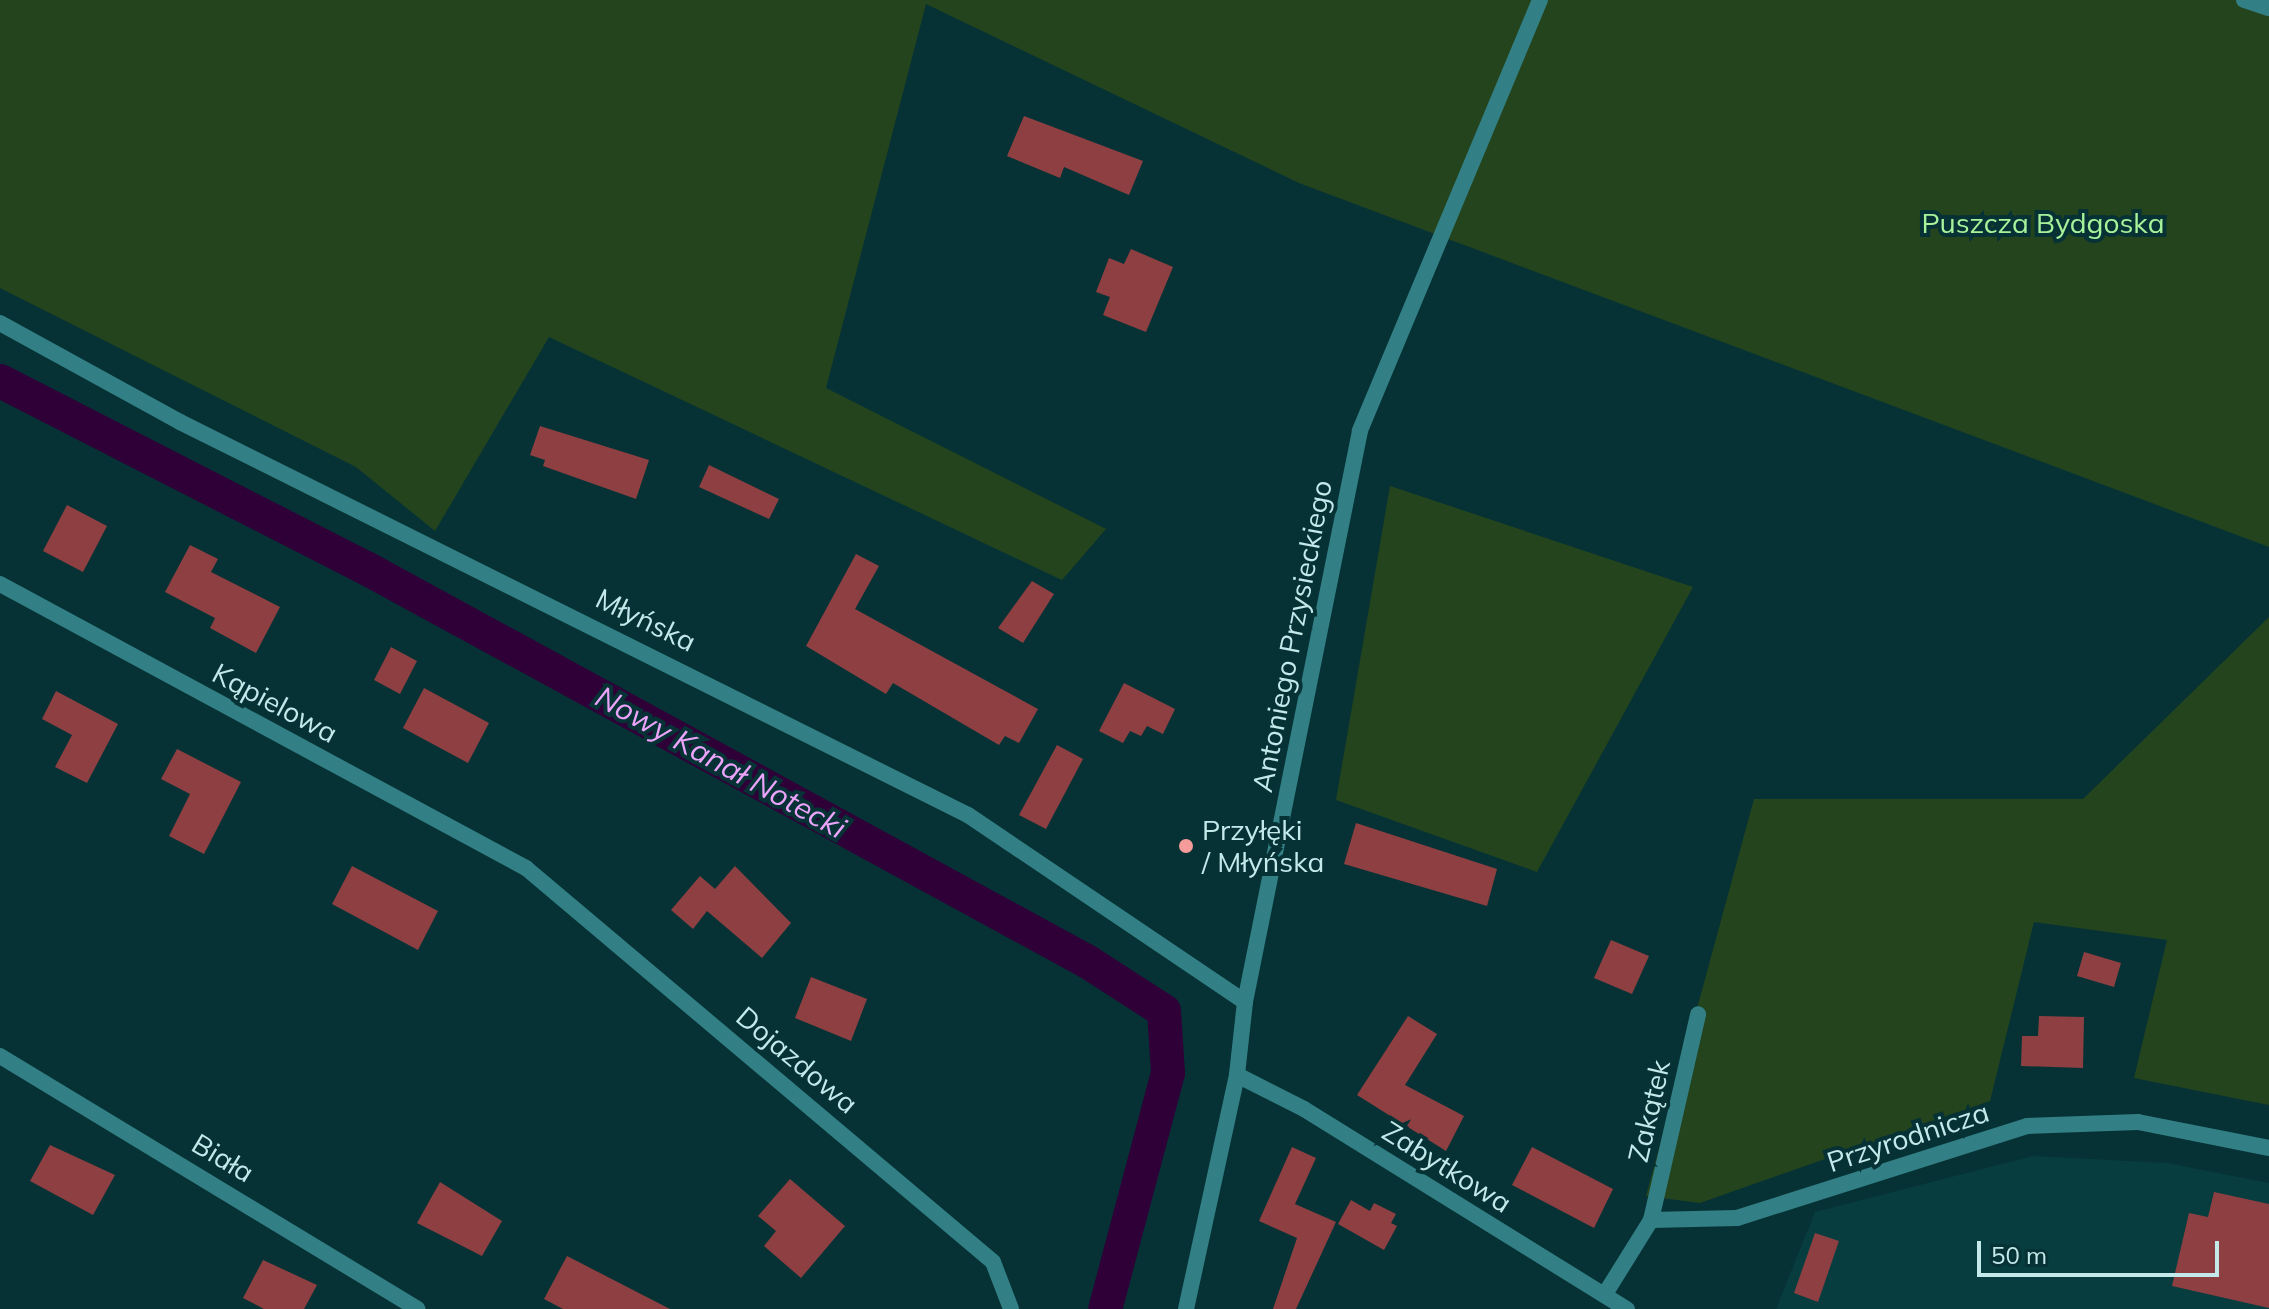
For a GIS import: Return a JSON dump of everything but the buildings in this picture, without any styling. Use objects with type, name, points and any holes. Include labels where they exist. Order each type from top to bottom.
[{"type":"street","name":"Antoniego Przysieckiego","points":[[1186,1309],[1237,1075],[1245,1002],[1360,431],[1540,0]]},
{"type":"street","points":[[2244,0],[2269,8]]},
{"type":"street","name":"Młyńska","points":[[0,323],[180,422],[627,639],[968,815],[1245,1002]]},
{"type":"street","name":"Kąpielowa","points":[[0,584],[526,868]]},
{"type":"street","name":"Dojazdowa","points":[[526,868],[993,1262],[1011,1309]]},
{"type":"street","name":"Zakątek","points":[[1651,1220],[1698,1014]]},
{"type":"street","name":"Biała","points":[[0,1056],[417,1307]]},
{"type":"street","name":"Zabytkowa","points":[[1237,1075],[1304,1109],[1627,1309]]},
{"type":"street","name":"Przyrodnicza","points":[[1651,1220],[1737,1218],[2027,1126],[2138,1122],[2269,1148]]},
{"type":"street","points":[[1605,1294],[1651,1220]]},
{"type":"shaded area","points":[[2033,1156],[2167,1163],[2269,1183],[2269,1309],[1776,1309],[1815,1212]]},
{"type":"green space","name":"Puszcza Bydgoska","points":[[0,0],[2269,0],[2269,547],[1299,183],[926,4],[826,388],[1106,529],[1062,580],[549,337],[435,531],[356,467],[0,288]]},
{"type":"green space","points":[[1390,486],[1693,587],[1537,872],[1336,800]]},
{"type":"green space","points":[[2269,617],[2269,1105],[2134,1078],[2167,940],[2034,922],[1990,1101],[1700,1203],[1646,1196],[1754,799],[2083,799]]},
{"type":"waterway","name":"Nowy Kanał Notecki","points":[[0,381],[366,568],[1088,962],[1164,1011],[1168,1073],[1105,1309]]},
{"type":"place","name":"Przyłęki / Młyńska","points":[[1186,846]]}]
